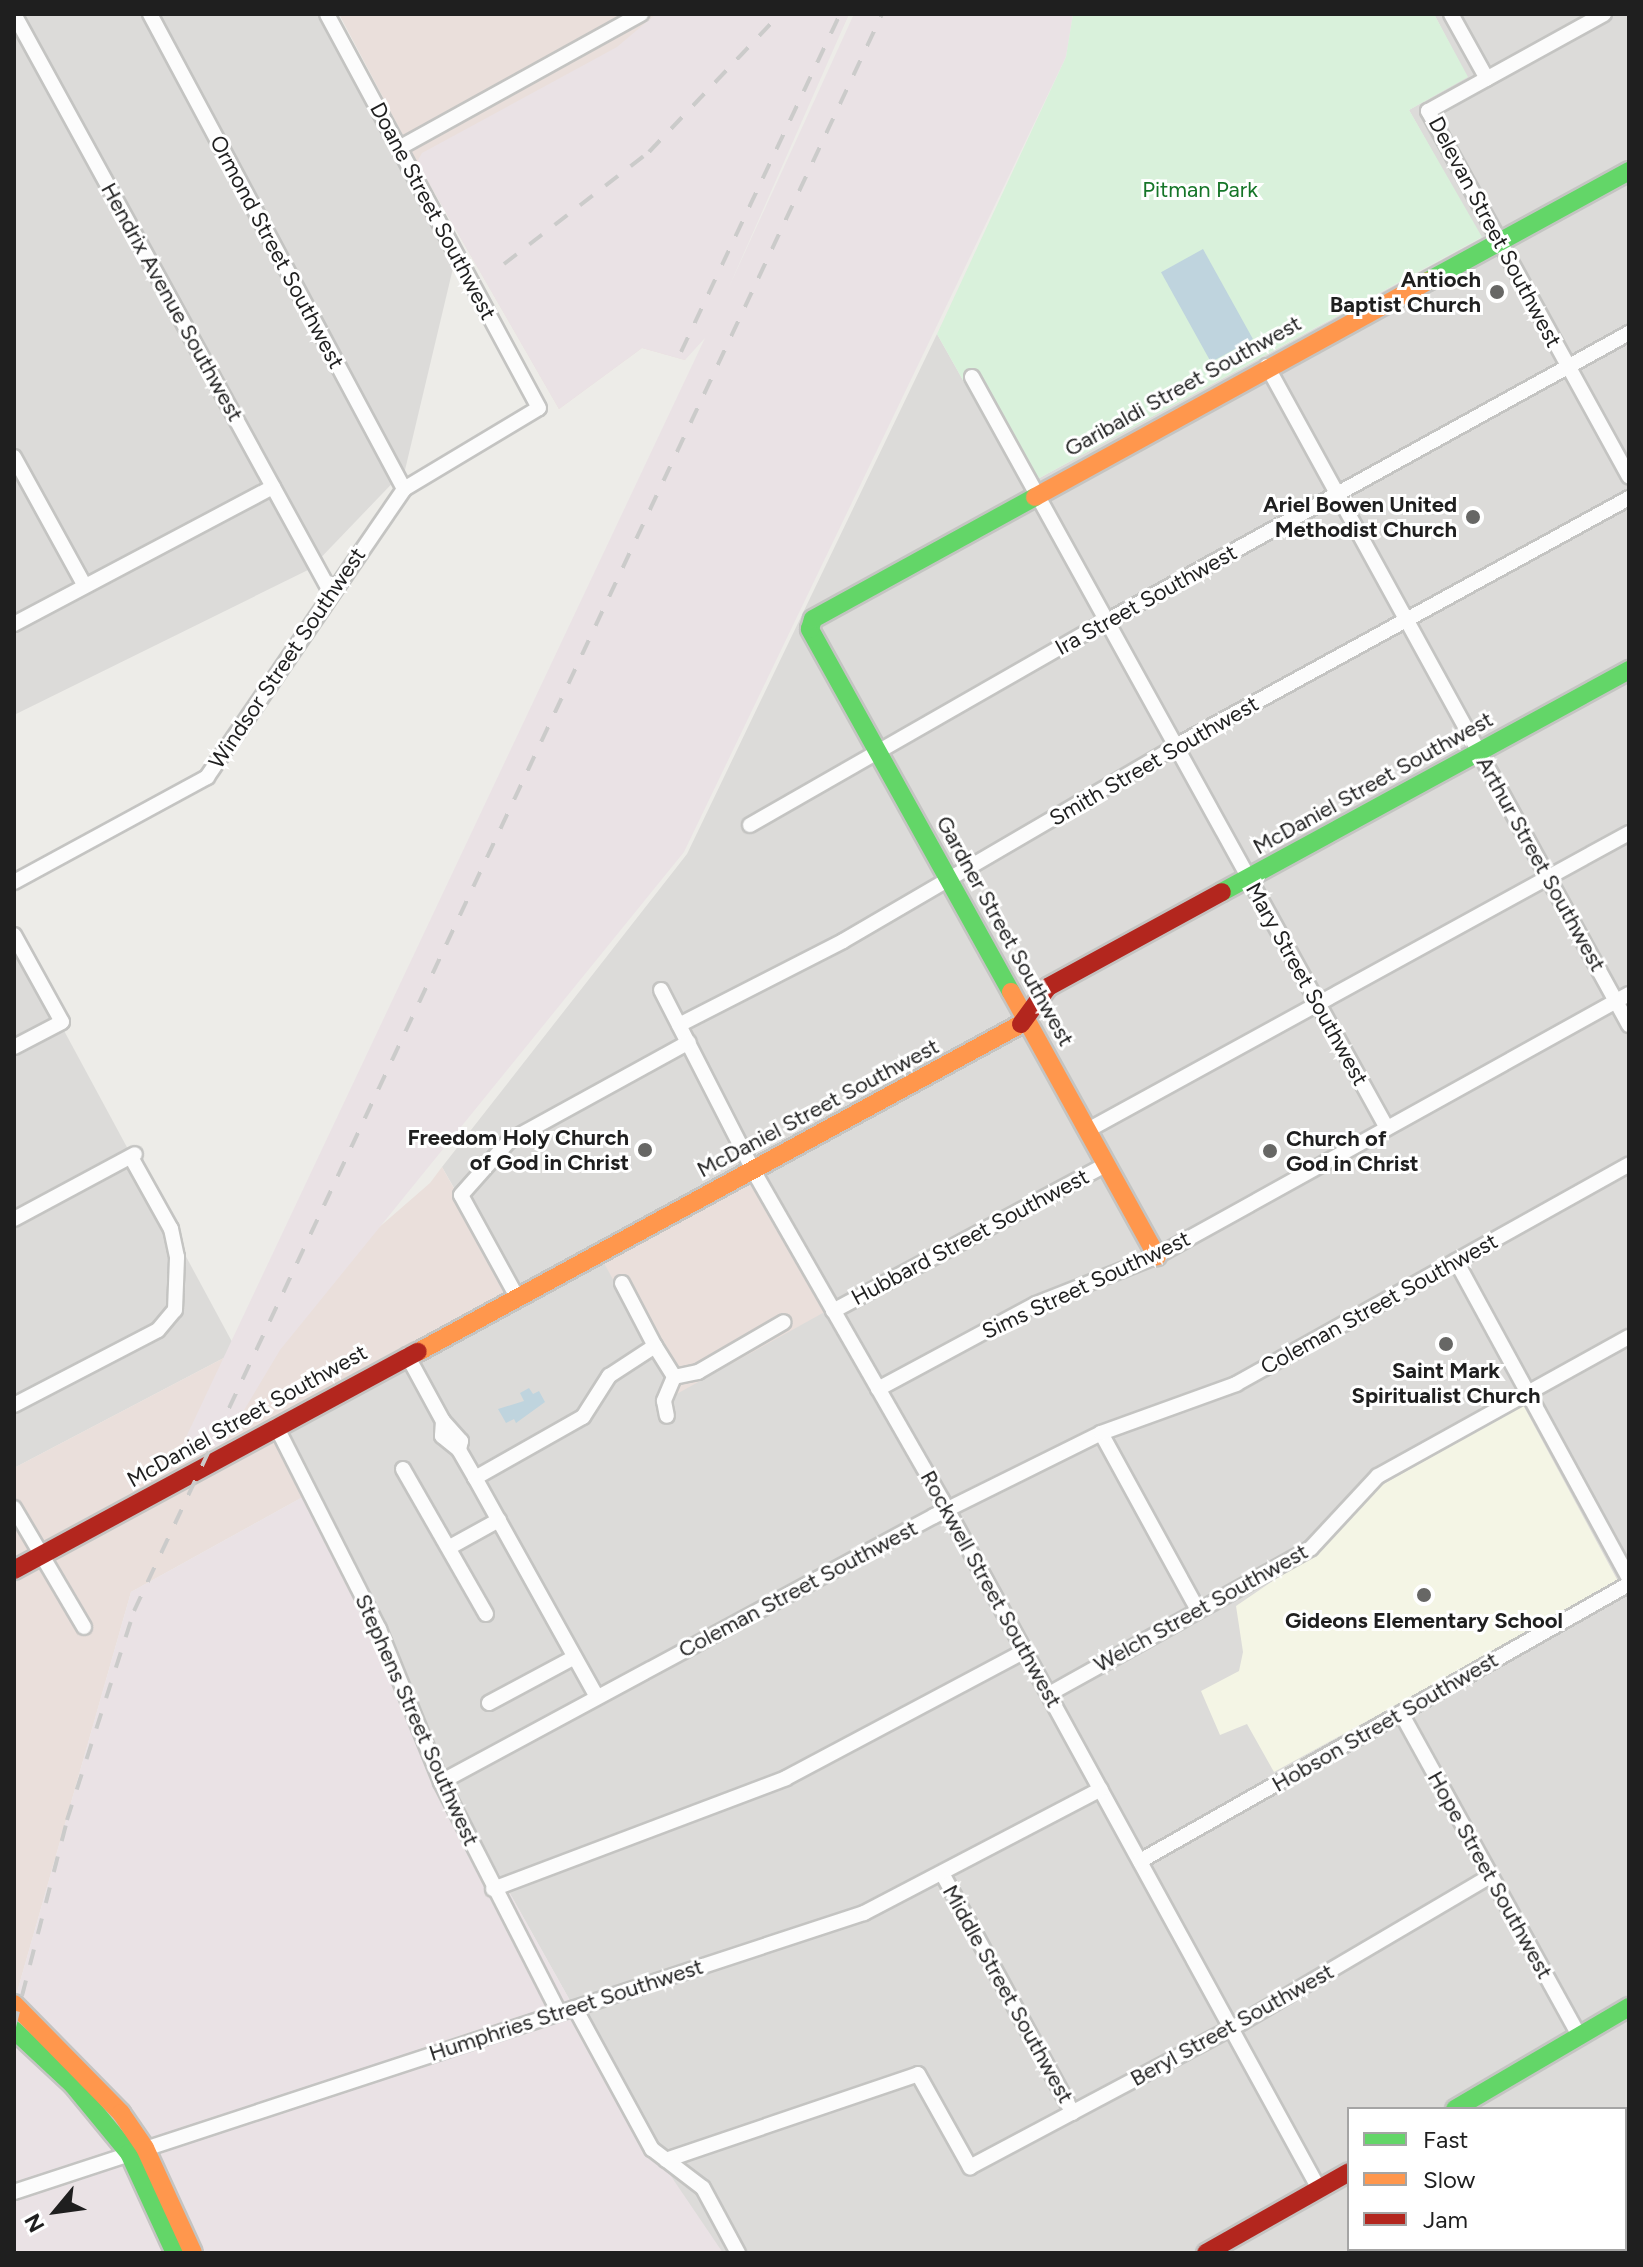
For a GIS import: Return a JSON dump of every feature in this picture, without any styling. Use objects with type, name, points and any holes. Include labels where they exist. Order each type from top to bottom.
[{"type":"street","name":"Hendrix Avenue Southwest","points":[[14,14],[330,591]]},
{"type":"street","name":"Ormond Street Southwest","points":[[150,14],[404,489]]},
{"type":"street","name":"Doane Street Southwest","points":[[327,14],[539,408]]},
{"type":"street","points":[[399,148],[641,14]]},
{"type":"street","points":[[1451,14],[1487,79],[1604,14]]},
{"type":"street","name":"Delevan Street Southwest","points":[[1487,79],[1428,111],[1629,476]]},
{"type":"street","name":"Garibaldi Street Southwest","points":[[810,629],[813,619],[1267,366],[1629,171]]},
{"type":"street","name":"Ira Street Southwest","points":[[750,825],[876,750],[1106,621],[1629,333]]},
{"type":"street","name":"Arthur Street Southwest","points":[[1267,366],[1549,877],[1622,997],[1629,1025]]},
{"type":"street","name":"Mary Street Southwest","points":[[972,377],[1387,1128]]},
{"type":"street","name":"Windsor Street Southwest","points":[[15,879],[207,777],[330,591],[404,489],[539,408]]},
{"type":"street","points":[[14,457],[85,586]]},
{"type":"street","points":[[14,624],[273,487]]},
{"type":"street","name":"Smith Street Southwest","points":[[679,1025],[948,879],[1175,747],[1629,498]]},
{"type":"street","name":"Gardner Street Southwest","points":[[810,629],[1157,1256]]},
{"type":"street","name":"McDaniel Street Southwest","points":[[14,1570],[407,1355],[1018,1028],[1048,987],[1629,670]]},
{"type":"street","points":[[1088,1130],[1629,833]]},
{"type":"street","points":[[14,935],[62,1022],[14,1047]]},
{"type":"street","name":"Rockwell Street Southwest","points":[[661,990],[753,1170],[948,1509],[1319,2189]]},
{"type":"street","name":"Sims Street Southwest","points":[[878,1389],[1036,1304],[1157,1256],[1622,997]]},
{"type":"street","points":[[517,1297],[461,1195],[509,1141],[689,1042]]},
{"type":"street","points":[[14,1219],[133,1156],[171,1229],[177,1257],[175,1310],[158,1330],[14,1405]]},
{"type":"street","name":"Hubbard Street Southwest","points":[[833,1311],[1107,1164]]},
{"type":"street","name":"Coleman Street Southwest","points":[[441,1782],[948,1509],[1101,1433],[1236,1384],[1629,1164]]},
{"type":"street","points":[[1456,1261],[1629,1581]]},
{"type":"street","points":[[622,1283],[674,1377]]},
{"type":"street","points":[[674,1377],[698,1372],[784,1322]]},
{"type":"street","name":"Welch Street Southwest","points":[[1049,1694],[1311,1548],[1378,1476],[1629,1337]]},
{"type":"street","points":[[475,1478],[583,1417],[609,1376],[655,1346]]},
{"type":"street","points":[[407,1355],[443,1421],[461,1441],[459,1450],[597,1697]]},
{"type":"street","points":[[667,1416],[664,1401],[674,1377]]},
{"type":"street","name":"Stephens Street Southwest","points":[[276,1426],[379,1629],[441,1782],[559,2013]]},
{"type":"street","points":[[1101,1433],[1198,1610]]},
{"type":"street","points":[[403,1469],[486,1614]]},
{"type":"street","points":[[14,1508],[84,1627]]},
{"type":"street","points":[[450,1547],[499,1520]]},
{"type":"street","name":"Hobson Street Southwest","points":[[1140,1861],[1629,1581]]},
{"type":"street","points":[[493,1889],[786,1778],[1025,1651]]},
{"type":"street","points":[[489,1703],[573,1658]]},
{"type":"street","name":"Hope Street Southwest","points":[[1401,1713],[1579,2036]]},
{"type":"street","name":"Humphries Street Southwest","points":[[14,2192],[864,1913],[943,1875],[1101,1789]]},
{"type":"street","name":"Middle Street Southwest","points":[[943,1875],[1073,2113]]},
{"type":"street","name":"Beryl Street Southwest","points":[[666,2160],[918,2074],[970,2167],[1232,2028],[1491,1876]]},
{"type":"street","points":[[14,2004],[107,2095],[193,2253]]},
{"type":"street","points":[[1463,2107],[1629,2007]]},
{"type":"street","points":[[575,2008],[652,2149],[703,2188],[738,2253]]},
{"type":"street","points":[[14,2030],[137,2150],[175,2253]]},
{"type":"street","points":[[1206,2253],[1347,2173]]},
{"type":"shaded area","points":[[14,14],[324,14],[458,247],[405,470],[310,569],[14,715]]},
{"type":"shaded area","points":[[339,14],[849,14],[685,360],[642,348],[559,409],[417,162]]},
{"type":"shaded area","points":[[656,14],[849,14],[729,287],[854,14],[1073,14],[1066,57],[684,852],[280,1350],[225,1442],[171,1469],[705,338],[685,360],[642,348],[559,409],[417,162],[422,153],[617,47]]},
{"type":"shaded area","points":[[1434,14],[1629,14],[1629,2253],[720,2253],[656,2154],[448,1783],[283,1425],[476,1226],[442,1167],[687,854],[937,334],[1023,487],[1481,238],[1409,110],[1467,77]]},
{"type":"shaded area","points":[[14,938],[237,1351],[14,1468]]},
{"type":"shaded area","points":[[442,1167],[518,1303],[283,1425],[310,1493],[131,1592],[14,2003],[14,1468],[237,1351],[430,1183]]},
{"type":"shaded area","points":[[757,1170],[833,1307],[677,1394],[600,1257]]},
{"type":"shaded area","name":"Gideons Elementary School","points":[[1523,1405],[1619,1583],[1274,1772],[1247,1724],[1220,1735],[1201,1691],[1239,1671],[1243,1652],[1236,1606],[1314,1553],[1382,1485]]},
{"type":"shaded area","points":[[310,1493],[448,1783],[656,2154],[723,2253],[14,2253],[14,2003],[131,1592]]},
{"type":"green space","name":"Pitman Park","points":[[1073,14],[1434,14],[1468,77],[1409,110],[1482,237],[1023,487],[937,334],[1066,57]]},
{"type":"water","points":[[1203,249],[1253,339],[1211,362],[1161,272]]},
{"type":"water","points":[[529,1388],[533,1394],[539,1391],[545,1402],[516,1423],[514,1419],[506,1423],[498,1409],[524,1401],[520,1393]]},
{"type":"railway","points":[[504,264],[649,152],[780,14]]},
{"type":"railway","points":[[681,352],[840,14]]},
{"type":"railway","points":[[14,2027],[67,1820],[134,1611],[882,14]]},
{"type":"traffic: fast","points":[[1428,281],[1629,171]]},
{"type":"traffic: fast","points":[[1011,992],[810,629],[813,619],[1035,497]]},
{"type":"traffic: fast","points":[[1222,892],[1629,670]]},
{"type":"traffic: fast","points":[[1458,2107],[1629,2007]]},
{"type":"traffic: fast","points":[[14,2030],[73,2085],[129,2153],[175,2253]]},
{"type":"traffic: slow","points":[[1035,497],[1428,281]]},
{"type":"traffic: slow","points":[[1011,992],[1157,1256]]},
{"type":"traffic: slow","points":[[418,1352],[1021,1024]]},
{"type":"traffic: slow","points":[[14,2004],[121,2113],[145,2148],[193,2253]]},
{"type":"traffic: jam","points":[[1021,1024],[1048,987],[1222,892]]},
{"type":"traffic: jam","points":[[14,1570],[418,1352]]},
{"type":"traffic: jam","points":[[1206,2253],[1347,2173]]},
{"type":"place","name":"Antioch Baptist Church","points":[[1497,292]]},
{"type":"place","name":"Ariel Bowen United Methodist Church","points":[[1473,517]]},
{"type":"place","name":"Freedom Holy Church of God in Christ","points":[[645,1150]]},
{"type":"place","name":"Church of God in Christ","points":[[1270,1151]]},
{"type":"place","name":"Saint Mark Spiritualist Church","points":[[1446,1344]]},
{"type":"place","name":"Gideons Elementary School","points":[[1424,1595]]}]
